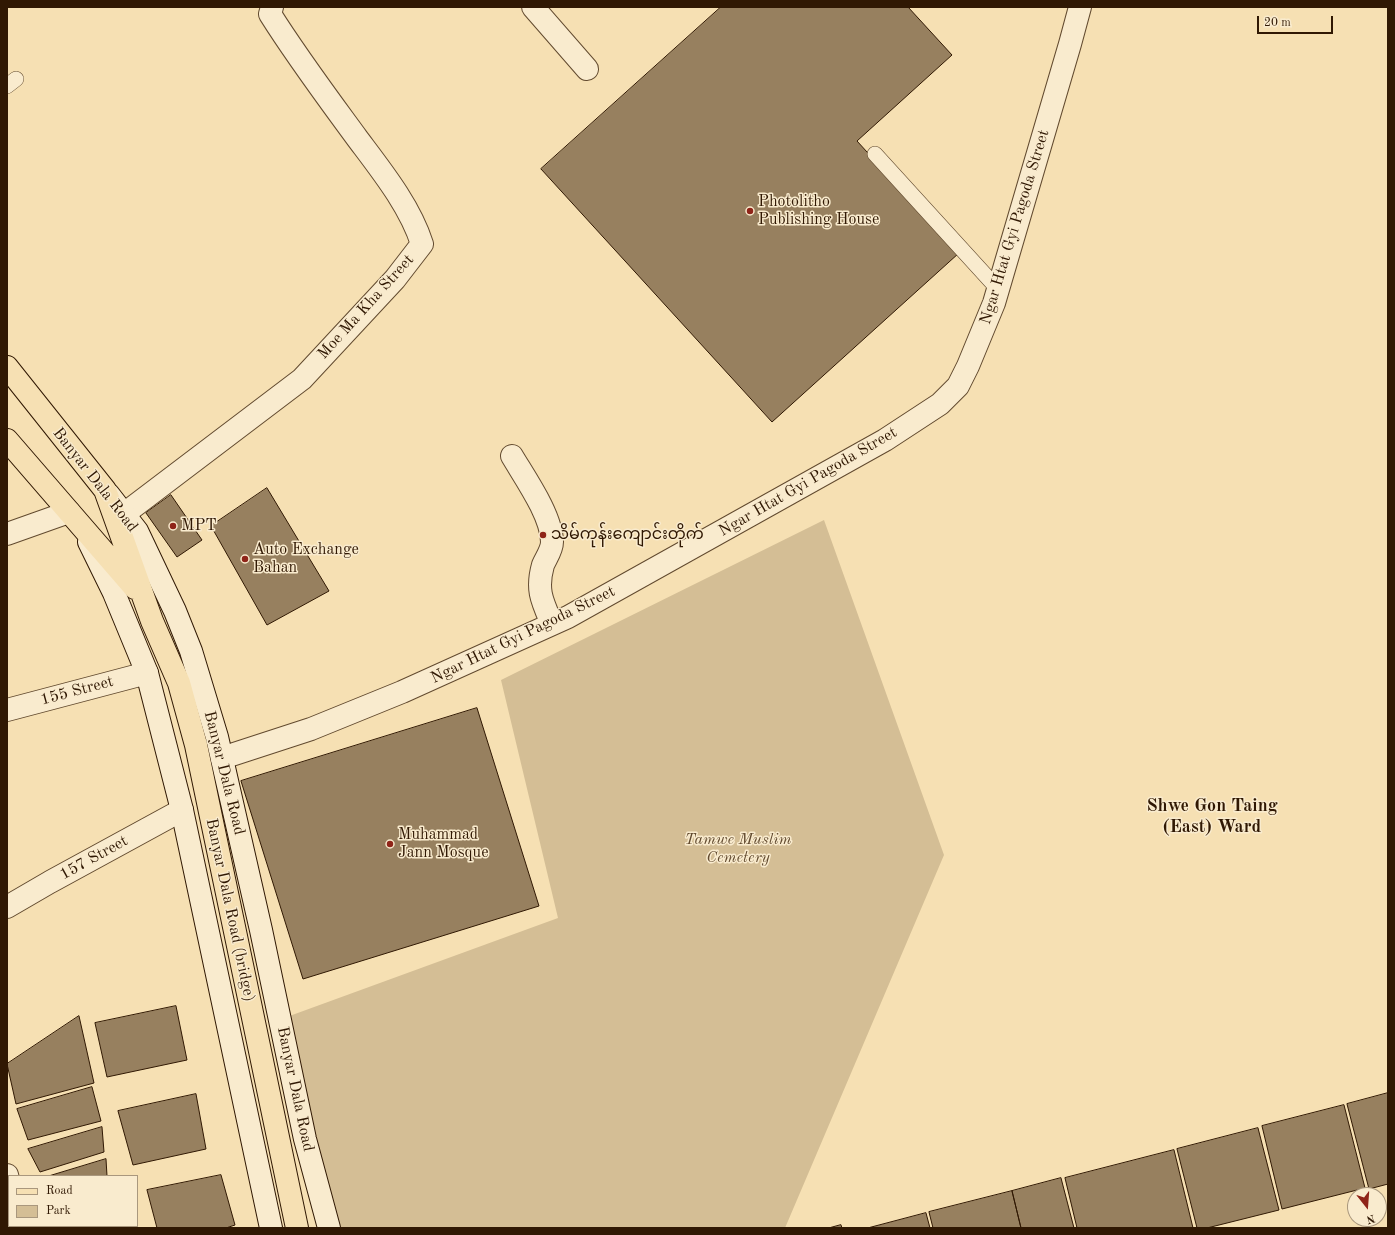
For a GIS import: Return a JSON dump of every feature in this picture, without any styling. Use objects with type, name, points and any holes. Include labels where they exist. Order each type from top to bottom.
[{"type":"main road","name":"Banyar Dala Road","points":[[7,367],[105,490]]},
{"type":"main road","points":[[7,440],[144,598]]},
{"type":"main road","name":"Banyar Dala Road (bridge)","points":[[105,490],[144,598],[179,683],[196,745],[297,1228]]},
{"type":"street","name":"Moe Ma Kha Street","points":[[124,514],[302,379],[395,279],[422,244],[417,227],[387,179],[296,56],[270,14],[272,7]]},
{"type":"street","points":[[533,7],[587,69]]},
{"type":"street","name":"Ngar Htat Gyi Pagoda Street","points":[[222,758],[311,729],[402,692],[552,624],[582,609],[885,440],[940,404],[958,386],[968,366],[994,303],[1080,7]]},
{"type":"street","points":[[512,456],[546,516],[551,529],[552,544],[543,565],[539,587],[541,598],[552,624]]},
{"type":"street","name":"Banyar Dala Road","points":[[105,490],[137,531],[180,624],[191,652],[222,758],[260,922],[305,1139],[329,1228]]},
{"type":"street","points":[[7,534],[74,518],[102,566],[147,673],[182,810],[271,1228]]},
{"type":"street","name":"155 Street","points":[[7,710],[147,673]]},
{"type":"street","name":"157 Street","points":[[7,907],[182,810]]},
{"type":"lane","points":[[875,154],[998,289]]},
{"type":"green space","name":"Tamwe Muslim Cemetery","points":[[824,520],[944,855],[785,1228],[337,1228],[284,1018],[558,918],[501,680]]},
{"type":"building","name":"Photolitho Publishing House","points":[[721,7],[908,7],[952,55],[857,141],[959,253],[772,422],[541,169]]},
{"type":"building","points":[[267,488],[329,591],[267,625],[211,526]]},
{"type":"building","points":[[171,495],[202,540],[177,557],[146,513]]},
{"type":"building","name":"Muhammad Jann Mosque","points":[[477,708],[539,906],[303,979],[241,781]]},
{"type":"building","points":[[176,1006],[187,1060],[107,1077],[95,1023]]},
{"type":"building","points":[[79,1016],[94,1083],[16,1104],[7,1064]]},
{"type":"building","points":[[92,1087],[101,1121],[28,1140],[17,1109]]},
{"type":"building","points":[[1388,1093],[1388,1184],[1377,1187],[1368,1187],[1347,1104]]},
{"type":"building","points":[[196,1094],[206,1149],[133,1165],[118,1111]]},
{"type":"building","points":[[1344,1105],[1365,1187],[1347,1187],[1347,1193],[1282,1209],[1262,1126]]},
{"type":"building","points":[[102,1127],[104,1152],[40,1172],[28,1149]]},
{"type":"building","points":[[1258,1128],[1279,1210],[1207,1228],[1197,1228],[1177,1149]]},
{"type":"building","points":[[1174,1150],[1193,1228],[1077,1228],[1065,1178]]},
{"type":"building","points":[[106,1159],[107,1175],[52,1175]]},
{"type":"building","points":[[221,1175],[235,1225],[226,1228],[157,1228],[147,1190]]},
{"type":"building","points":[[1061,1178],[1074,1228],[1021,1228],[1012,1191]]},
{"type":"building","points":[[1012,1191],[1021,1228],[933,1228],[929,1212]]},
{"type":"building","points":[[926,1213],[930,1228],[868,1228]]},
{"type":"building","points":[[841,1225],[842,1228],[829,1228]]},
{"type":"place","name":"Photolitho Publishing House","points":[[750,211]]},
{"type":"place","name":"MPT","points":[[173,526]]},
{"type":"place","name":"သိမ်ကုန်းကျောင်းတိုက်","points":[[543,535]]},
{"type":"place","name":"Auto Exchange Bahan","points":[[245,559]]},
{"type":"place","name":"Muhammad Jann Mosque","points":[[390,844]]},
{"type":"district","name":"Shwe Gon Taing (East) Ward","points":[[1212,816]]}]
